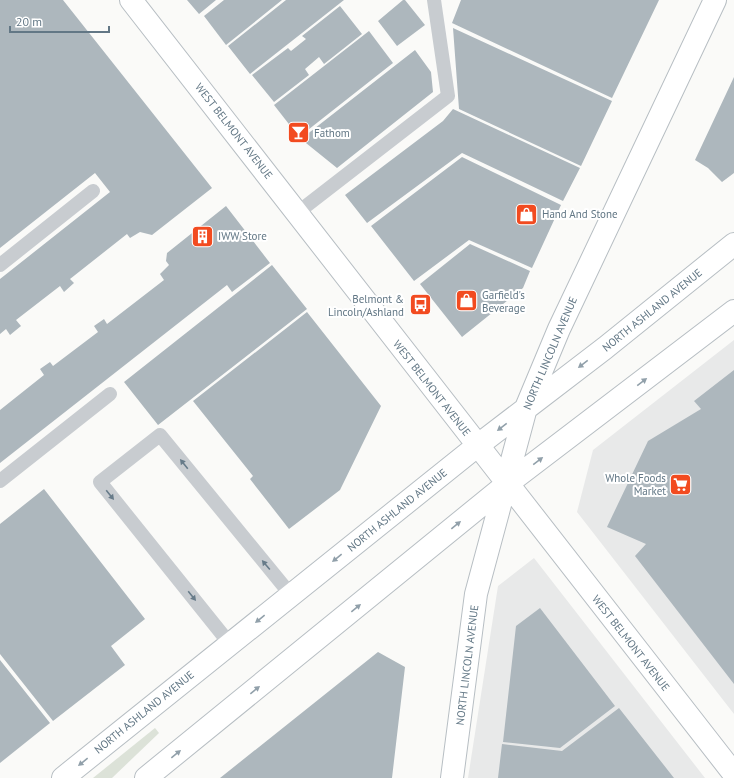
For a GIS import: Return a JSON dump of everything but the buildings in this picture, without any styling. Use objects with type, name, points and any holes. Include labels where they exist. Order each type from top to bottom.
[{"type":"main road","name":"WEST BELMONT AVENUE","points":[[131,0],[506,484],[734,774]]},
{"type":"main road","name":"NORTH LINCOLN AVENUE","points":[[452,778],[476,594],[526,408],[559,329],[715,0]]},
{"type":"main road","name":"NORTH ASHLAND AVENUE","points":[[63,778],[477,446],[734,244]]},
{"type":"main road","points":[[146,778],[506,484],[734,311]]},
{"type":"lane","points":[[297,213],[448,96],[434,0]]},
{"type":"lane","points":[[0,265],[94,191]]},
{"type":"lane","points":[[0,482],[110,394]]},
{"type":"lane","points":[[230,644],[100,482],[106,477],[160,435],[291,595]]},
{"type":"shaded area","name":"Whole Foods Market","points":[[734,340],[734,714],[577,512],[593,450]]},
{"type":"shaded area","points":[[534,558],[705,778],[468,778],[498,586]]},
{"type":"shaded area","points":[[155,728],[159,733],[112,778],[93,778]]},
{"type":"place","name":"Fathom","points":[[299,133]]},
{"type":"place","name":"Hand And Stone","points":[[526,214]]},
{"type":"place","name":"IWW Store","points":[[202,236]]},
{"type":"place","name":"Garfield's Beverage","points":[[467,301]]},
{"type":"place","name":"Belmont & Lincoln/Ashland","points":[[420,305]]},
{"type":"place","name":"Whole Foods Market","points":[[681,484]]}]
